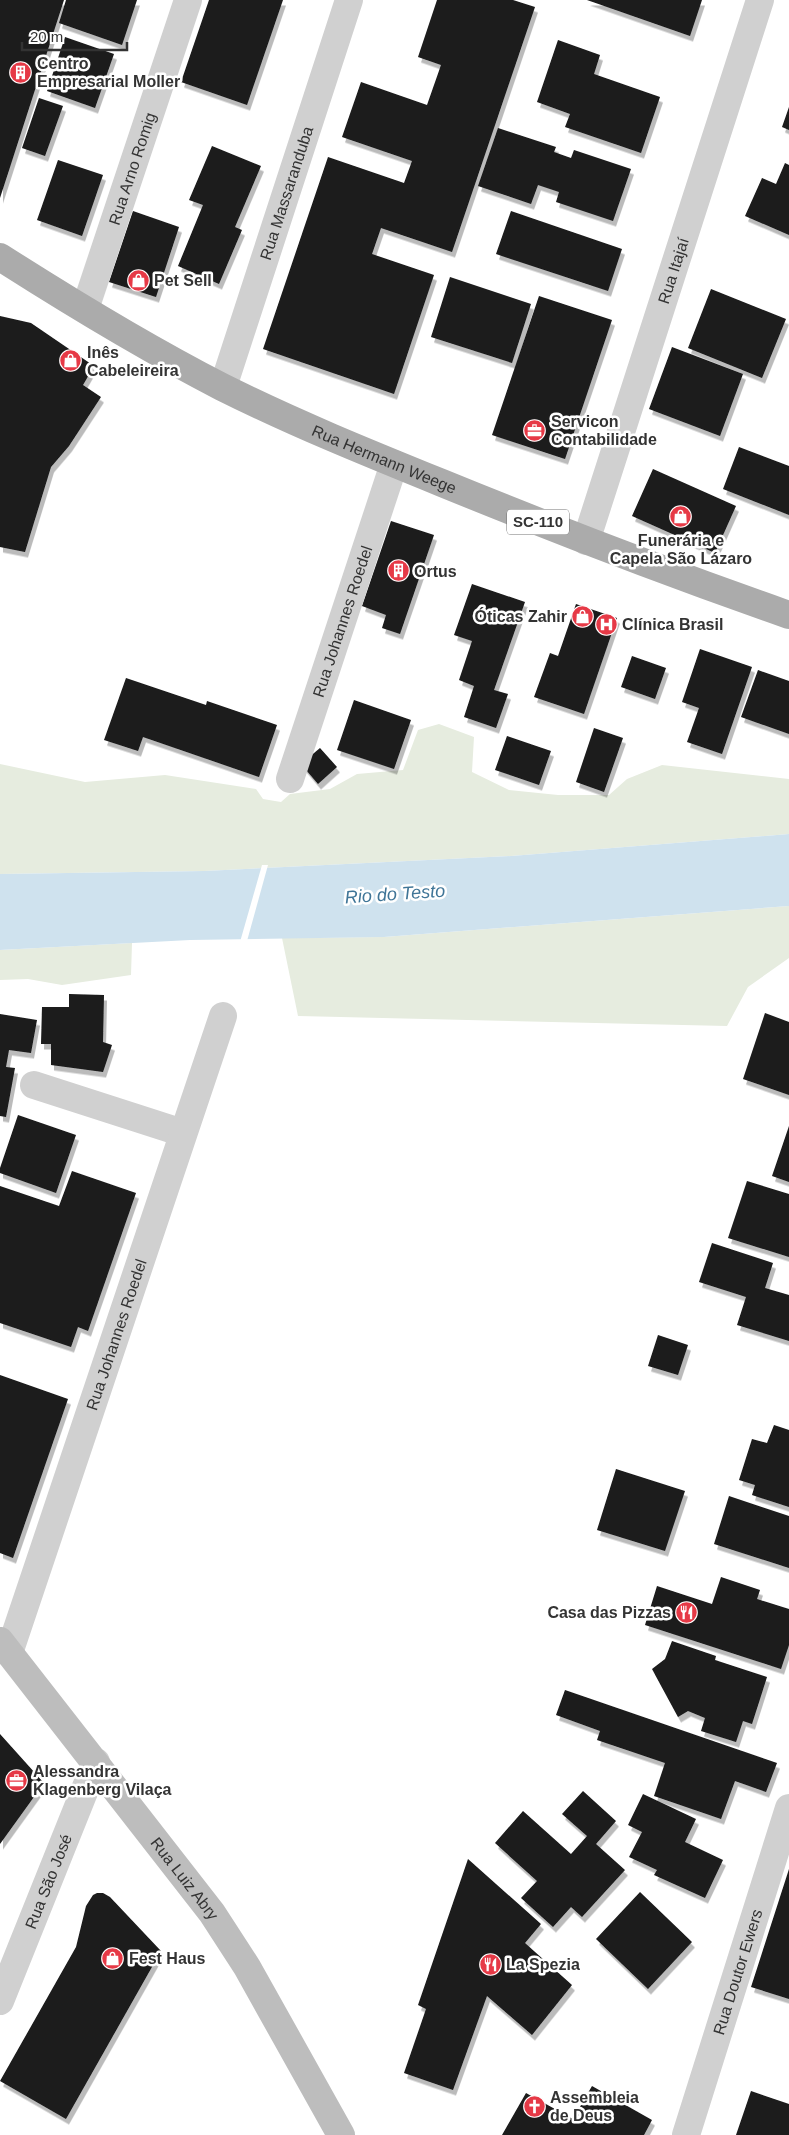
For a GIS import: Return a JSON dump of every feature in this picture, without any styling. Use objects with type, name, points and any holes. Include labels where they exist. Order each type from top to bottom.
[{"type":"main road","name":"Rua Hermann Weege","points":[[0,257],[85,309],[223,387],[394,464],[586,542],[789,615]]},
{"type":"main road","name":"Rua Luiz Abry","points":[[5,1647],[212,1913],[247,1967],[341,2135]]},
{"type":"street","name":"Rua Arno Romig","points":[[85,309],[188,0]]},
{"type":"street","name":"Rua Massaranduba","points":[[223,387],[349,0]]},
{"type":"street","name":"Rua Itajaí","points":[[586,542],[760,0]]},
{"type":"street","name":"Rua Johannes Roedel","points":[[290,779],[394,464]]},
{"type":"street","name":"Rua Johannes Roedel","points":[[5,1647],[223,1016]]},
{"type":"street","points":[[34,1086],[183,1133]]},
{"type":"street","name":"Rua São José","points":[[0,2001],[96,1762]]},
{"type":"street","name":"Rua Doutor Ewers","points":[[686,2135],[789,1808]]},
{"type":"shaded area","points":[[439,724],[474,737],[472,772],[509,790],[558,795],[609,795],[627,779],[662,765],[789,779],[789,834],[511,856],[204,871],[0,874],[0,764],[85,782],[165,775],[256,789],[263,799],[281,802],[290,794],[330,789],[357,774],[403,770],[418,730]]},
{"type":"shaded area","points":[[789,906],[789,958],[748,987],[727,1026],[298,1016],[282,938],[384,937]]},
{"type":"shaded area","points":[[132,943],[131,975],[62,985],[28,979],[0,980],[0,950]]},
{"type":"water","name":"Rio do Testo","points":[[789,834],[789,906],[384,937],[190,940],[0,950],[0,874],[204,871],[511,856]]},
{"type":"pier","points":[[262,865],[268,865],[247,941],[240,942]]},
{"type":"building","name":"Centro Empresarial Moller","points":[[0,0],[64,0],[0,198]]},
{"type":"building","points":[[66,0],[137,0],[122,45],[59,23]]},
{"type":"building","points":[[209,0],[283,0],[247,105],[181,82]]},
{"type":"building","points":[[437,0],[513,0],[535,7],[452,252],[381,228],[372,254],[434,275],[394,394],[263,349],[328,157],[404,183],[412,161],[342,137],[361,82],[427,105],[441,65],[418,57]]},
{"type":"building","points":[[587,0],[702,0],[690,36]]},
{"type":"building","points":[[65,37],[114,54],[95,108],[47,91]]},
{"type":"building","points":[[558,40],[600,55],[594,74],[660,97],[641,153],[565,127],[570,114],[537,102]]},
{"type":"building","points":[[39,98],[63,106],[45,156],[22,148]]},
{"type":"building","points":[[789,107],[789,130],[782,127]]},
{"type":"building","points":[[498,128],[556,147],[554,152],[571,158],[574,150],[631,169],[613,221],[556,202],[559,192],[538,185],[531,204],[478,186]]},
{"type":"building","points":[[212,146],[261,166],[235,227],[242,230],[219,284],[178,266],[203,205],[189,200]]},
{"type":"building","points":[[58,160],[103,175],[82,236],[37,220]]},
{"type":"building","points":[[785,163],[789,165],[789,235],[745,216],[762,178],[776,184]]},
{"type":"building","points":[[133,211],[179,227],[156,297],[109,282]]},
{"type":"building","points":[[511,211],[622,249],[608,291],[496,254]]},
{"type":"building","points":[[450,277],[531,304],[512,363],[431,337]]},
{"type":"building","points":[[711,289],[786,319],[762,378],[688,348]]},
{"type":"building","points":[[539,296],[612,320],[565,459],[492,435]]},
{"type":"building","points":[[0,316],[31,323],[94,366],[83,385],[101,397],[69,446],[51,467],[25,552],[0,547]]},
{"type":"building","points":[[672,347],[743,374],[720,436],[649,409]]},
{"type":"building","points":[[739,447],[789,466],[789,515],[723,489]]},
{"type":"building","points":[[653,469],[736,506],[715,553],[632,516]]},
{"type":"building","name":"Ortus","points":[[391,521],[434,535],[400,634],[382,628],[386,615],[362,606]]},
{"type":"building","points":[[472,584],[525,602],[494,690],[508,694],[496,728],[464,717],[474,686],[459,680],[472,641],[454,635]]},
{"type":"building","points":[[576,604],[617,618],[584,714],[534,697],[550,653],[558,656]]},
{"type":"building","points":[[700,649],[752,667],[722,754],[687,742],[699,708],[682,702]]},
{"type":"building","points":[[632,656],[666,668],[655,699],[621,687]]},
{"type":"building","points":[[758,670],[789,681],[789,734],[741,717]]},
{"type":"building","points":[[126,678],[206,705],[207,701],[277,725],[259,777],[143,737],[138,751],[104,740]]},
{"type":"building","points":[[354,700],[411,720],[394,769],[337,750]]},
{"type":"building","points":[[594,728],[623,738],[604,792],[576,782]]},
{"type":"building","points":[[507,736],[551,751],[539,785],[495,770]]},
{"type":"building","points":[[320,748],[337,767],[318,784],[301,764]]},
{"type":"building","points":[[69,994],[104,995],[103,1042],[112,1045],[103,1072],[51,1065],[51,1044],[41,1044],[42,1007],[69,1007]]},
{"type":"building","points":[[765,1013],[789,1022],[789,1095],[743,1079]]},
{"type":"building","points":[[0,1014],[37,1020],[31,1053],[9,1050],[6,1067],[15,1068],[6,1117],[0,1116]]},
{"type":"building","points":[[18,1115],[76,1135],[56,1193],[0,1173]]},
{"type":"building","points":[[789,1126],[789,1182],[772,1176]]},
{"type":"building","points":[[72,1171],[136,1193],[88,1331],[78,1327],[71,1347],[0,1323],[0,1186],[59,1206]]},
{"type":"building","points":[[747,1181],[789,1194],[789,1257],[728,1238]]},
{"type":"building","points":[[712,1243],[773,1263],[765,1288],[789,1295],[789,1341],[737,1325],[746,1297],[699,1282]]},
{"type":"building","points":[[658,1335],[688,1345],[678,1375],[648,1366]]},
{"type":"building","points":[[0,1375],[68,1399],[13,1558],[0,1553]]},
{"type":"building","points":[[774,1425],[789,1430],[789,1507],[752,1495],[755,1485],[739,1480],[752,1439],[767,1443]]},
{"type":"building","points":[[616,1469],[685,1491],[665,1551],[597,1530]]},
{"type":"building","points":[[729,1496],[789,1516],[789,1568],[714,1544]]},
{"type":"building","points":[[721,1577],[760,1590],[757,1599],[789,1609],[789,1645],[781,1669],[645,1625],[657,1586],[712,1604]]},
{"type":"building","points":[[672,1641],[716,1656],[715,1660],[767,1677],[752,1724],[743,1721],[736,1742],[701,1731],[705,1718],[688,1711],[678,1717],[652,1669],[665,1659]]},
{"type":"building","points":[[565,1690],[777,1763],[766,1792],[735,1781],[721,1819],[654,1796],[665,1763],[597,1740],[600,1731],[556,1715]]},
{"type":"building","points":[[0,1734],[44,1783],[0,1844]]},
{"type":"building","points":[[583,1791],[616,1821],[596,1844],[625,1870],[582,1917],[571,1907],[553,1927],[521,1898],[537,1881],[495,1843],[523,1811],[571,1854],[587,1836],[562,1814]]},
{"type":"building","points":[[643,1794],[696,1819],[685,1842],[723,1860],[705,1898],[654,1875],[657,1870],[629,1857],[642,1832],[628,1825]]},
{"type":"building","name":"La Spezia","points":[[468,1859],[541,1924],[525,1943],[572,1985],[532,2035],[487,1996],[453,2090],[404,2073],[426,2009],[418,2005]]},
{"type":"building","points":[[789,1869],[789,1999],[751,1987]]},
{"type":"building","points":[[640,1892],[692,1942],[648,1989],[596,1939]]},
{"type":"building","points":[[103,1893],[110,1897],[161,1951],[66,2119],[0,2081],[76,1947],[86,1906],[93,1895]]},
{"type":"building","points":[[592,2086],[652,2120],[644,2135],[502,2135],[526,2093],[573,2119]]},
{"type":"building","points":[[751,2091],[789,2104],[789,2135],[736,2135]]},
{"type":"place","name":"Centro Empresarial Moller","points":[[21,72]]},
{"type":"place","name":"Pet Sell","points":[[138,280]]},
{"type":"place","name":"Inês Cabeleireira","points":[[71,361]]},
{"type":"place","name":"Servicon Contabilidade","points":[[535,430]]},
{"type":"place","name":"Funerária e Capela São Lázaro","points":[[681,516]]},
{"type":"place","name":"Ortus","points":[[398,571]]},
{"type":"place","name":"Óticas Zahir","points":[[583,616]]},
{"type":"place","name":"Clínica Brasil","points":[[606,624]]},
{"type":"place","name":"Casa das Pizzas","points":[[687,1612]]},
{"type":"place","name":"Alessandra Klagenberg Vilaça","points":[[17,1780]]},
{"type":"place","name":"Fest Haus","points":[[113,1958]]},
{"type":"place","name":"La Spezia","points":[[490,1964]]},
{"type":"place","name":"Assembleia de Deus","points":[[534,2106]]}]
